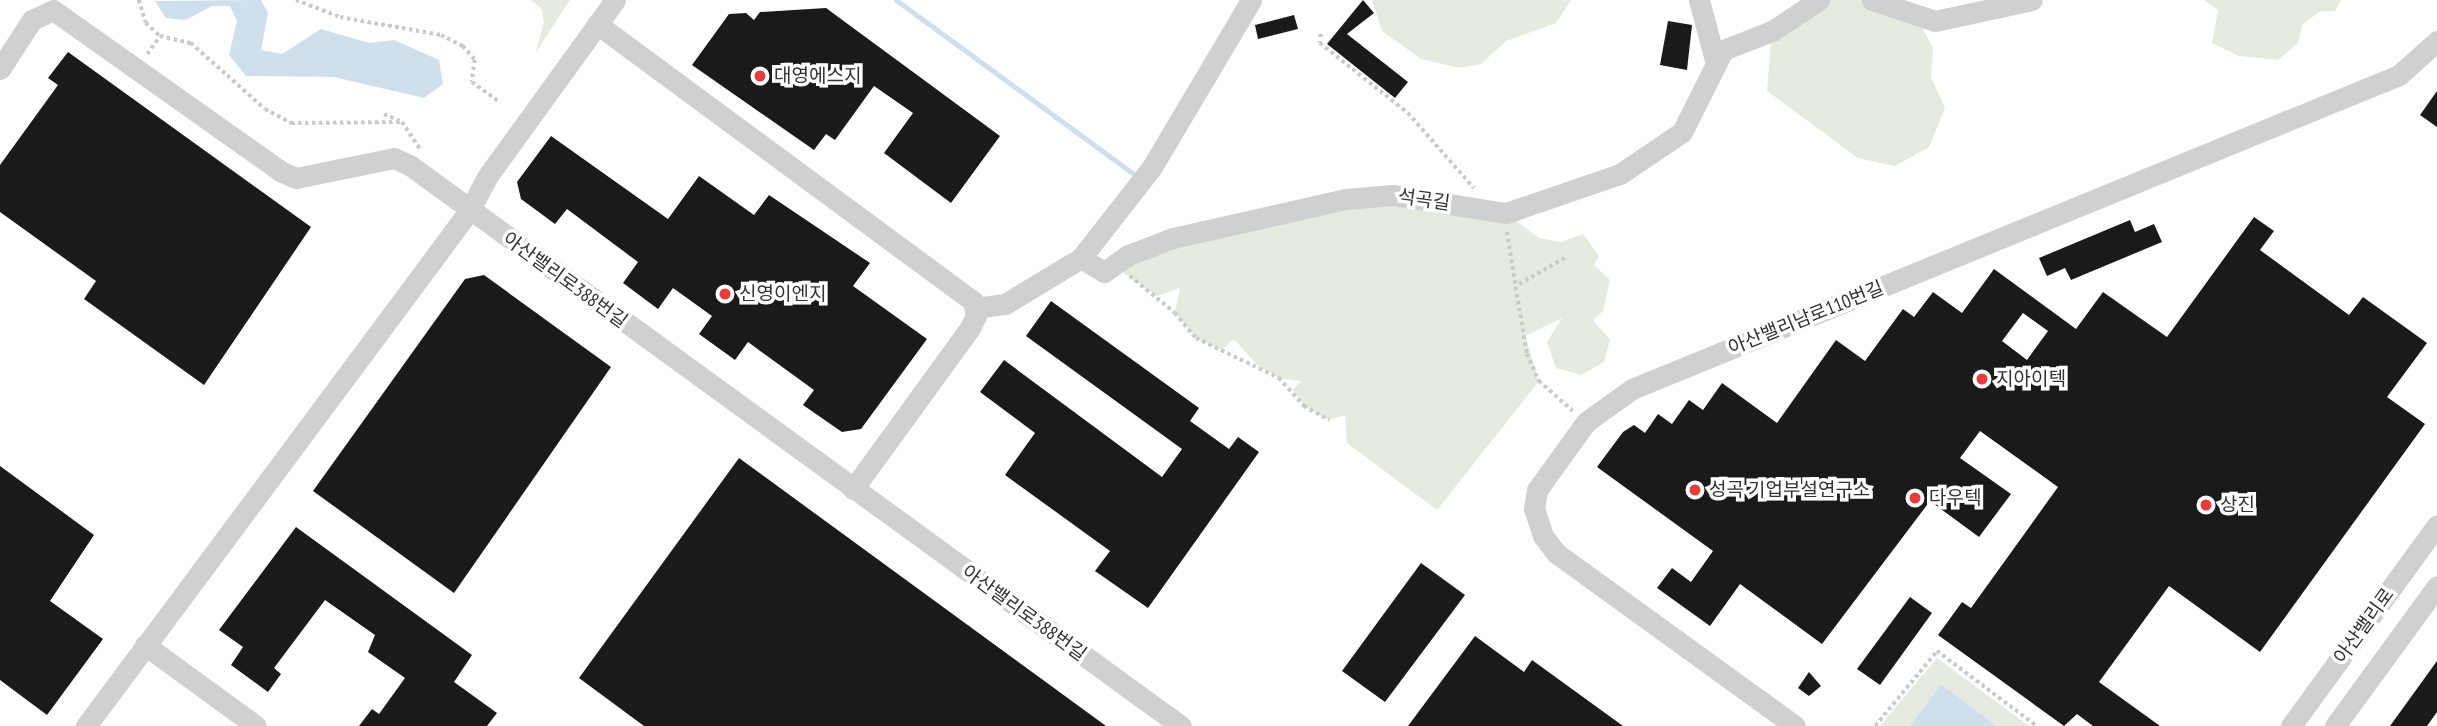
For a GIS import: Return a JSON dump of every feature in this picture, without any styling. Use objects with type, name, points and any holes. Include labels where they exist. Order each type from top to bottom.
[{"type":"street","points":[[86,726],[469,211],[487,177],[615,0]]},
{"type":"street","points":[[976,308],[1005,304],[1081,258],[1152,167],[1251,0]]},
{"type":"street","points":[[1699,0],[1715,60]]},
{"type":"street","points":[[1715,60],[1723,50],[1772,31],[1819,0]]},
{"type":"street","points":[[1872,0],[1935,21],[2032,0]]},
{"type":"street","name":"아산밸리로388번길","points":[[0,69],[32,20],[53,9],[280,171],[296,178],[394,158],[1181,726]]},
{"type":"street","points":[[597,24],[961,288],[976,308]]},
{"type":"street","name":"아산밸리남로110번길","points":[[1795,726],[1556,553],[1543,536],[1534,509],[1537,490],[1586,422],[1632,389],[2399,75],[2437,41]]},
{"type":"street","name":"석곡길","points":[[1113,266],[1173,238],[1346,199],[1393,195],[1506,213],[1620,174],[1659,152],[1696,113],[1715,60]]},
{"type":"street","points":[[1081,258],[1104,272],[1113,266]]},
{"type":"street","points":[[853,489],[970,328],[976,308]]},
{"type":"street","name":"아산밸리로","points":[[2291,726],[2437,525]]},
{"type":"street","name":"아산밸리로","points":[[2335,726],[2430,611],[2437,586]]},
{"type":"street","points":[[145,645],[256,726]]},
{"type":"path","points":[[139,0],[146,23],[160,36],[191,43],[265,109],[291,123],[402,122]]},
{"type":"path","points":[[296,0],[340,17],[441,35],[463,46],[475,60],[472,82],[500,102]]},
{"type":"path","points":[[1321,34],[1320,43],[1408,113],[1465,180],[1506,213],[1507,249],[1519,284],[1527,354],[1539,381],[1586,422]]},
{"type":"path","points":[[144,58],[160,36]]},
{"type":"path","points":[[384,114],[402,122],[417,139],[424,161]]},
{"type":"path","points":[[1519,284],[1568,256]]},
{"type":"path","points":[[1113,266],[1157,296],[1196,338],[1279,378],[1304,406],[1329,420]]},
{"type":"path","points":[[1875,726],[1937,651],[2037,726]]},
{"type":"shaded area","points":[[531,0],[570,0],[535,54],[544,23],[541,8]]},
{"type":"shaded area","points":[[1372,0],[1571,0],[1556,23],[1506,41],[1481,64],[1459,68],[1421,59],[1382,31]]},
{"type":"shaded area","points":[[1819,0],[1872,0],[1918,20],[1933,48],[1931,77],[1945,108],[1929,147],[1895,166],[1858,158],[1767,91],[1772,31]]},
{"type":"shaded area","points":[[2204,0],[2341,0],[2335,11],[2319,12],[2302,25],[2298,43],[2278,60],[2239,56],[2212,43],[2218,10]]},
{"type":"shaded area","points":[[1346,199],[1506,213],[1539,238],[1561,242],[1583,234],[1599,256],[1594,265],[1610,280],[1603,311],[1593,320],[1610,340],[1604,362],[1581,375],[1556,368],[1547,342],[1562,318],[1525,336],[1539,381],[1437,510],[1347,443],[1345,415],[1329,420],[1304,406],[1293,390],[1301,381],[1279,378],[1257,365],[1234,339],[1222,350],[1196,338],[1175,313],[1180,288],[1157,296],[1113,266]]},
{"type":"shaded area","points":[[1937,658],[2029,726],[1997,726],[1941,684],[1910,726],[1880,726]]},
{"type":"water","points":[[261,0],[268,13],[261,50],[282,54],[321,29],[369,43],[394,40],[439,60],[443,84],[424,98],[334,77],[246,76],[229,55],[237,21],[230,6],[212,6],[186,20],[166,18],[155,1]]},
{"type":"water","points":[[1941,684],[1997,726],[1910,726]]},
{"type":"building","points":[[1363,0],[1374,13],[1347,34],[1408,82],[1395,98],[1327,44]]},
{"type":"building","points":[[826,8],[1000,136],[951,203],[884,153],[913,113],[874,86],[835,140],[826,134],[814,150],[692,65],[729,14],[746,13],[754,20],[760,12]]},
{"type":"building","points":[[1294,15],[1298,29],[1258,39],[1255,25]]},
{"type":"building","points":[[1668,21],[1692,25],[1687,70],[1660,65]]},
{"type":"building","points":[[68,52],[311,227],[204,385],[84,299],[96,281],[0,212],[0,165],[58,85],[48,78]]},
{"type":"building","points":[[2437,91],[2437,127],[2420,115]]},
{"type":"building","points":[[551,136],[668,219],[699,176],[754,215],[769,195],[870,263],[853,286],[927,339],[861,429],[842,432],[803,405],[814,390],[748,342],[735,360],[699,334],[712,316],[673,288],[658,309],[623,283],[638,262],[567,209],[555,224],[521,199],[517,182]]},
{"type":"building","points":[[2254,217],[2274,231],[2260,250],[2349,315],[2363,297],[2427,343],[2387,397],[2425,424],[2260,652],[2169,586],[2099,682],[2160,726],[2093,726],[2077,714],[2064,726],[1938,635],[1962,602],[1971,608],[2058,487],[1980,431],[1960,458],[2011,494],[1979,537],[1930,501],[1822,644],[1740,584],[1710,626],[1657,588],[1672,568],[1691,582],[1713,551],[1597,467],[1623,432],[1634,425],[1645,433],[1658,414],[1672,424],[1689,400],[1703,410],[1722,383],[1777,423],[1836,340],[1865,361],[1903,309],[1914,317],[1933,292],[1962,313],[1994,269],[2076,329],[2103,292],[2167,337]],"holes":[[[2023,313],[2048,331],[2027,360],[2002,341]]]},
{"type":"building","points":[[2130,220],[2135,232],[2154,224],[2162,242],[2071,280],[2065,268],[2047,276],[2039,258]]},
{"type":"building","points":[[484,275],[611,367],[454,593],[313,491],[465,279]]},
{"type":"building","points":[[1051,301],[1199,408],[1190,421],[1229,449],[1238,437],[1259,452],[1148,608],[1095,571],[1110,551],[1005,475],[1035,433],[980,392],[1004,360],[1162,477],[1182,449],[1026,336]]},
{"type":"building","points":[[739,458],[1106,726],[644,726],[579,678]]},
{"type":"building","points":[[0,466],[94,535],[50,601],[103,639],[47,715],[0,680]]},
{"type":"building","points":[[296,527],[472,655],[454,682],[497,713],[487,726],[359,726],[372,709],[379,714],[405,678],[368,652],[375,635],[325,600],[274,668],[281,674],[268,692],[231,665],[243,647],[219,630]]},
{"type":"building","points":[[1421,563],[1465,595],[1385,702],[1342,671]]},
{"type":"building","points":[[1910,597],[1932,613],[1880,685],[1857,669]]},
{"type":"building","points":[[1475,636],[1524,672],[1532,660],[1623,726],[1408,726]]},
{"type":"building","points":[[2437,661],[2437,712],[2427,726],[2390,726]]},
{"type":"building","points":[[1809,672],[1821,686],[1809,696],[1798,688]]},
{"type":"waterway","points":[[896,0],[1134,174]]},
{"type":"place","name":"대영에스지","points":[[760,76]]},
{"type":"place","name":"신영이엔지","points":[[725,294]]},
{"type":"place","name":"지아이텍","points":[[1982,379]]},
{"type":"place","name":"성곡 기업부설연구소","points":[[1695,490]]},
{"type":"place","name":"다우텍","points":[[1915,498]]},
{"type":"place","name":"상진","points":[[2206,505]]}]
